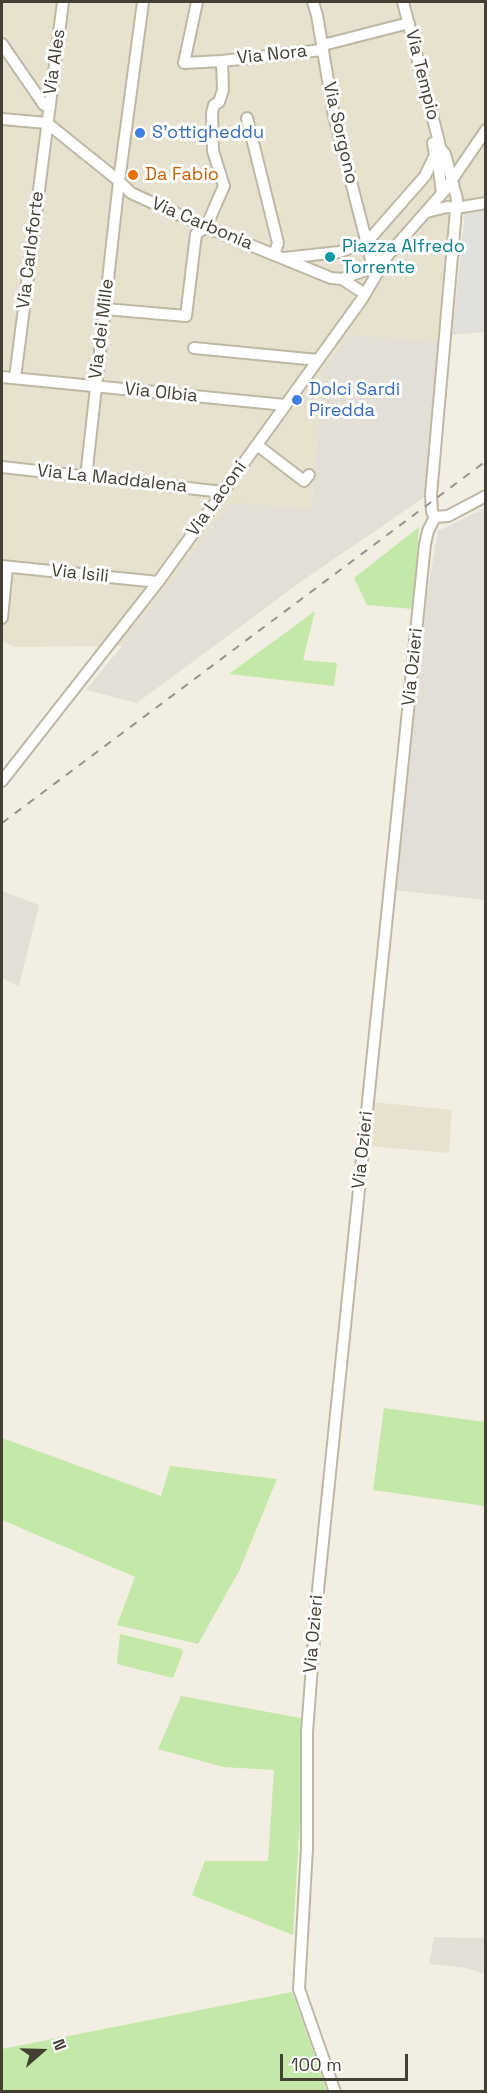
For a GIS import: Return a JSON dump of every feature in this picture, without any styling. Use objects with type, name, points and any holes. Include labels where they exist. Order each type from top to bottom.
[{"type":"street","name":"Via Ales","points":[[47,123],[63,2]]},
{"type":"street","name":"Via dei Mille","points":[[86,477],[119,181],[143,2]]},
{"type":"street","name":"Via Nora","points":[[197,2],[184,63],[222,61],[322,47],[409,22]]},
{"type":"street","name":"Via Sorgono","points":[[313,2],[334,116],[372,263]]},
{"type":"street","name":"Via Tempio","points":[[403,2],[440,145],[453,178]]},
{"type":"street","points":[[2,44],[44,105],[49,106]]},
{"type":"street","points":[[105,309],[186,316],[196,234],[206,227],[224,186],[213,151],[212,112],[223,90],[222,61]]},
{"type":"street","points":[[247,118],[278,243],[278,257],[339,252],[367,242],[425,176],[435,155],[433,143],[440,145]]},
{"type":"street","points":[[2,119],[47,123]]},
{"type":"street","name":"Via Carbonia","points":[[47,123],[131,193],[278,257],[331,278],[342,279],[365,294]]},
{"type":"street","name":"Via Carloforte","points":[[15,378],[47,123]]},
{"type":"street","points":[[486,130],[453,178],[449,199],[486,203]]},
{"type":"street","name":"Via Tempio","points":[[440,145],[438,162],[449,199]]},
{"type":"street","name":"Via Laconi","points":[[2,781],[158,582],[365,294],[388,255],[426,213],[449,199]]},
{"type":"street","name":"Via Ozieri","points":[[335,2091],[299,1989],[307,1848],[307,1732],[317,1600],[425,544],[435,517],[432,512],[430,495],[449,199]]},
{"type":"street","points":[[342,279],[363,271],[372,263],[388,255]]},
{"type":"street","points":[[194,348],[318,360]]},
{"type":"street","name":"Via Olbia","points":[[2,377],[285,405]]},
{"type":"street","points":[[256,445],[304,481],[309,474]]},
{"type":"street","name":"Via La Maddalena","points":[[2,467],[223,492]]},
{"type":"street","points":[[435,517],[448,516],[486,496]]},
{"type":"street","points":[[2,618],[4,566]]},
{"type":"street","name":"Via Isili","points":[[4,566],[158,582]]},
{"type":"shaded area","points":[[2,2],[485,2],[485,203],[456,208],[444,343],[323,372],[311,509],[230,504],[122,646],[15,647],[2,641]]},
{"type":"shaded area","points":[[485,207],[485,332],[452,335],[465,210]]},
{"type":"shaded area","points":[[349,335],[444,343],[435,490],[302,581],[137,703],[86,690],[230,503],[311,509],[323,372]]},
{"type":"shaded area","points":[[485,508],[485,900],[394,890],[403,733],[438,531]]},
{"type":"shaded area","points":[[2,891],[39,905],[19,986],[2,978]]},
{"type":"shaded area","points":[[372,1102],[452,1110],[449,1153],[368,1146]]},
{"type":"shaded area","points":[[434,1937],[485,1938],[485,1974],[466,1968],[429,1964]]},
{"type":"green space","points":[[419,527],[413,609],[367,605],[354,578]]},
{"type":"green space","points":[[315,611],[303,660],[337,663],[334,686],[229,674]]},
{"type":"green space","points":[[384,1408],[485,1422],[485,1506],[373,1490]]},
{"type":"green space","points":[[2,1438],[161,1496],[170,1466],[277,1479],[239,1571],[198,1644],[117,1625],[135,1577],[2,1520]]},
{"type":"green space","points":[[120,1634],[182,1649],[183,1652],[173,1678],[117,1664]]},
{"type":"green space","points":[[181,1696],[306,1719],[293,1935],[192,1895],[205,1861],[268,1861],[274,1770],[223,1767],[158,1749]]},
{"type":"green space","points":[[292,1992],[327,2091],[2,2091],[2,2049]]},
{"type":"railway","points":[[2,823],[486,461]]},
{"type":"place","name":"S'ottigheddu","points":[[140,133]]},
{"type":"place","name":"Da Fabio","points":[[133,175]]},
{"type":"place","name":"Piazza Alfredo Torrente","points":[[330,257]]},
{"type":"place","name":"Dolci Sardi Piredda","points":[[297,400]]}]
